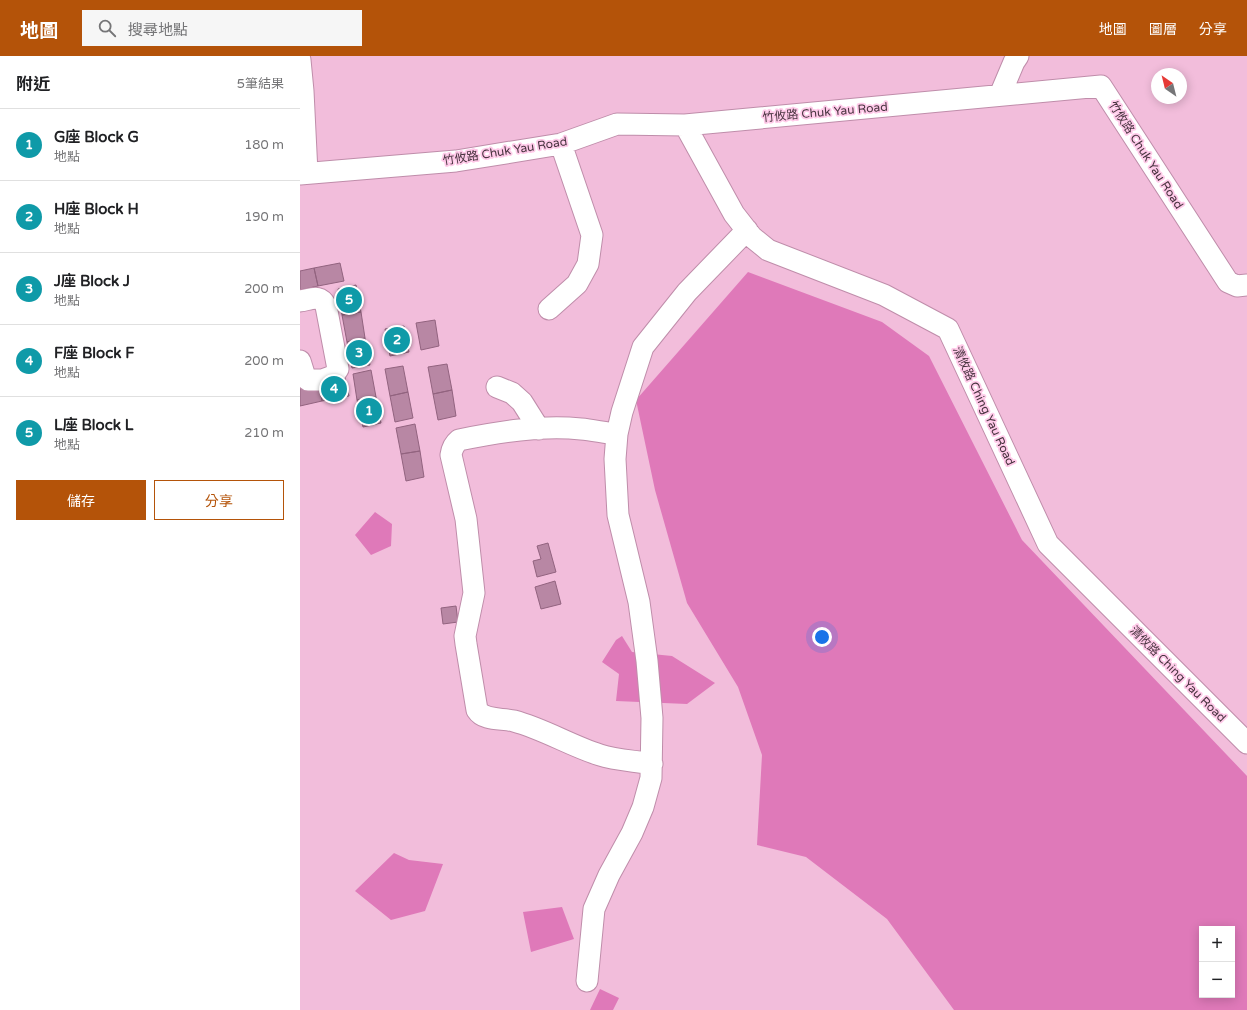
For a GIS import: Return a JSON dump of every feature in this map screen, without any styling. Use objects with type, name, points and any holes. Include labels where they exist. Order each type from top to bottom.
[{"type":"street","points":[[1000,95],[1018,56]]},
{"type":"street","points":[[300,60],[303,91],[304,174]]},
{"type":"street","name":"竹攸路 Chuk Yau Road","points":[[304,174],[456,161],[561,144],[618,124],[685,125],[1101,86],[1228,282],[1237,286],[1247,285]]},
{"type":"street","name":"清攸路 Ching Yau Road","points":[[685,125],[734,214],[752,236],[768,250],[884,295],[948,329],[1048,544],[1247,742]]},
{"type":"street","points":[[550,309],[577,284],[588,264],[592,234],[561,144]]},
{"type":"street","points":[[587,981],[594,909],[609,874],[632,833],[643,807],[651,778],[652,764],[652,718],[647,660],[639,602],[618,515],[615,459],[617,434],[622,412],[643,347],[687,292],[747,230]]},
{"type":"street","points":[[300,301],[318,298],[323,300],[326,306],[338,369],[333,376],[322,380],[308,380],[304,377],[300,361]]},
{"type":"street","points":[[497,387],[512,393],[522,402],[540,429]]},
{"type":"street","points":[[617,434],[581,429],[555,428],[504,431],[459,440],[455,444],[451,455],[466,519],[473,586],[473,598],[465,636],[477,710],[484,717],[510,720],[527,725],[601,756],[652,764]]},
{"type":"shaded area","points":[[748,272],[882,322],[929,356],[1022,540],[1247,776],[1247,1010],[954,1010],[887,919],[806,857],[757,845],[762,755],[738,687],[687,603],[655,490],[636,400]]},
{"type":"shaded area","points":[[375,512],[392,524],[391,546],[371,555],[355,535]]},
{"type":"shaded area","points":[[622,636],[632,652],[672,656],[715,683],[687,704],[616,701],[619,674],[602,662],[616,640]]},
{"type":"shaded area","points":[[394,853],[409,860],[443,864],[425,911],[391,920],[355,891]]},
{"type":"shaded area","points":[[562,907],[574,939],[531,952],[523,912]]},
{"type":"shaded area","points":[[600,989],[619,998],[613,1010],[590,1010]]},
{"type":"building","points":[[340,263],[344,281],[318,286],[314,268]]},
{"type":"building","points":[[314,268],[318,286],[300,290],[300,271]]},
{"type":"building","points":[[356,285],[361,312],[342,315],[338,289]]},
{"type":"building","points":[[361,312],[365,338],[347,342],[342,315]]},
{"type":"building","points":[[435,320],[439,346],[421,350],[416,323]]},
{"type":"building","points":[[404,326],[409,352],[390,356],[385,329]]},
{"type":"building","points":[[365,338],[370,365],[352,368],[347,342]]},
{"type":"building","points":[[447,364],[452,390],[433,394],[428,367]]},
{"type":"building","points":[[403,366],[408,392],[390,396],[385,369]]},
{"type":"building","points":[[371,370],[376,397],[357,400],[353,374]]},
{"type":"building","points":[[345,378],[349,396],[322,401],[319,383]]},
{"type":"building","points":[[319,383],[322,401],[300,406],[300,387]]},
{"type":"building","points":[[452,390],[456,416],[438,420],[433,394]]},
{"type":"building","points":[[408,392],[413,418],[395,422],[390,396]]},
{"type":"building","points":[[376,397],[381,423],[363,427],[357,400]]},
{"type":"building","points":[[415,424],[420,451],[401,454],[396,428]]},
{"type":"building","points":[[420,451],[424,477],[406,481],[401,454]]},
{"type":"building","points":[[548,543],[556,572],[537,577],[533,561],[541,559],[537,546]]},
{"type":"building","points":[[555,581],[561,604],[541,609],[535,587]]},
{"type":"building","points":[[456,606],[458,622],[443,624],[441,608]]},
{"type":"place","name":"L座 Block L","points":[[349,300]]},
{"type":"place","name":"H座 Block H","points":[[397,340]]},
{"type":"place","name":"J座 Block J","points":[[359,353]]},
{"type":"place","name":"F座 Block F","points":[[334,389]]},
{"type":"place","name":"G座 Block G","points":[[369,411]]}]
